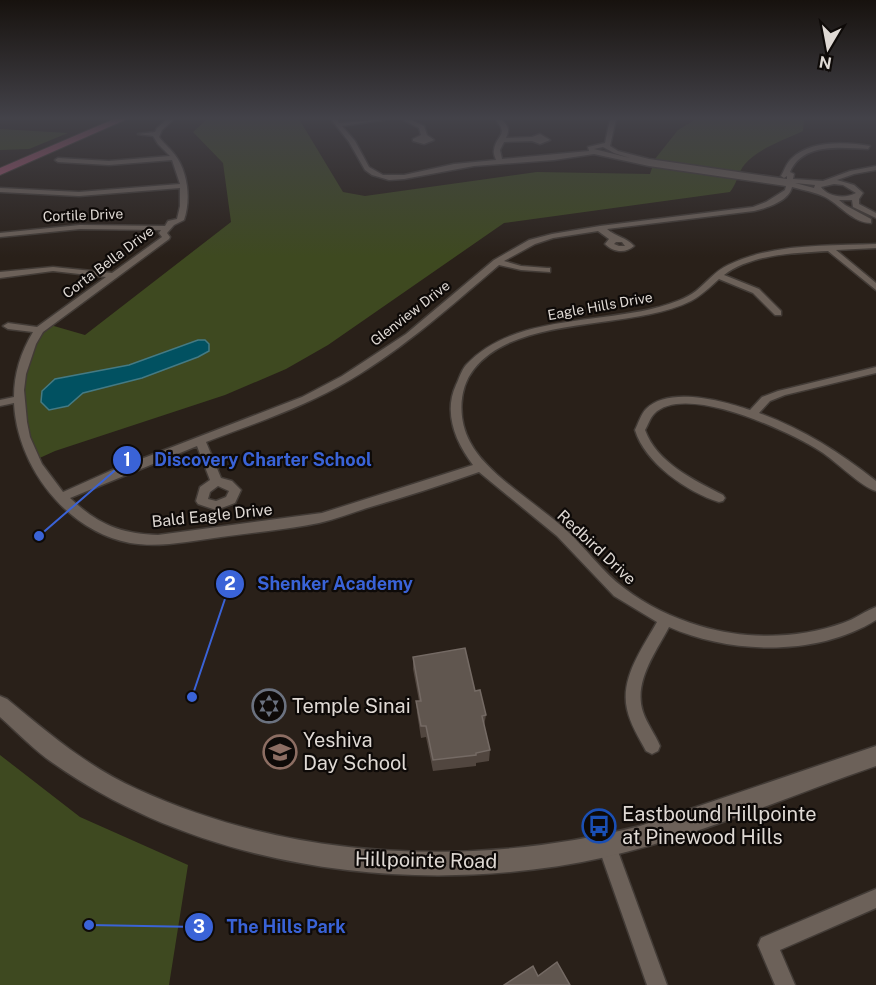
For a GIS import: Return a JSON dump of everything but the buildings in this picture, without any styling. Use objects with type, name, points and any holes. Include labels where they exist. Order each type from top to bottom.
[{"type":"main road","points":[[0,172],[16,165]]},
{"type":"street","name":"Corta Bella Drive","points":[[18,399],[21,374],[27,353],[39,330],[166,237],[163,233],[167,228],[180,220],[183,215],[183,186],[177,165]]},
{"type":"street","points":[[365,165],[370,172],[384,177],[403,177],[459,165]]},
{"type":"street","points":[[655,165],[785,185],[839,183],[856,193]]},
{"type":"street","points":[[671,165],[785,185],[842,198],[856,193]]},
{"type":"street","points":[[785,185],[791,174],[788,173],[791,165]]},
{"type":"street","points":[[876,168],[852,172],[817,187],[842,207],[876,224]]},
{"type":"street","points":[[876,174],[857,179],[854,184],[855,201],[858,207],[876,216]]},
{"type":"street","name":"Glenview Drive","points":[[62,497],[306,399],[346,378],[410,336],[497,262],[531,242],[600,228],[754,209],[769,204],[785,185]]},
{"type":"street","points":[[2,192],[79,194],[183,186]]},
{"type":"street","name":"Cortile Drive","points":[[0,235],[80,227],[167,228]]},
{"type":"street","points":[[600,228],[614,239]]},
{"type":"street","name":"Eagle Hills Drive","points":[[481,467],[471,455],[458,431],[454,406],[459,385],[472,365],[489,351],[512,338],[540,329],[659,310],[699,293],[729,267],[759,257],[876,246]]},
{"type":"street","points":[[831,250],[876,287]]},
{"type":"street","points":[[497,262],[521,268],[547,270]]},
{"type":"street","points":[[0,275],[52,268],[112,275]]},
{"type":"street","points":[[718,275],[756,291],[778,313]]},
{"type":"street","points":[[8,326],[39,330]]},
{"type":"street","points":[[751,416],[766,399],[782,393],[876,370]]},
{"type":"street","points":[[0,403],[18,399]]},
{"type":"street","name":"Bald Eagle Drive","points":[[18,399],[22,432],[33,461],[62,497],[95,526],[122,536],[149,540],[317,519],[430,486],[481,467]]},
{"type":"street","points":[[719,498],[703,490],[655,457],[642,439],[642,422],[655,408],[676,401],[688,400],[716,403],[808,438],[839,458],[876,487]]},
{"type":"street","points":[[200,440],[216,481]]},
{"type":"street","name":"Redbird Drive","points":[[481,467],[572,542],[600,575],[618,591],[665,620],[702,633],[731,639],[776,642],[811,638],[864,621],[876,614]]},
{"type":"street","points":[[652,746],[635,710],[633,699],[637,678],[665,620]]},
{"type":"street","name":"Hillpointe Road","points":[[0,705],[50,748],[123,795],[192,823],[267,845],[348,859],[442,864],[514,860],[607,846],[876,756]]},
{"type":"street","points":[[607,846],[657,985]]},
{"type":"street","points":[[785,985],[768,945],[876,898]]},
{"type":"green space","points":[[223,165],[327,165],[343,192],[365,196],[537,172],[650,174],[653,165],[744,165],[730,192],[504,223],[328,345],[286,369],[225,395],[55,451],[33,461],[18,399],[27,353],[47,324],[85,335],[231,222]]},
{"type":"green space","points":[[0,755],[80,817],[188,865],[169,985],[0,985]]},
{"type":"water","points":[[198,340],[205,340],[209,344],[209,351],[198,357],[142,378],[83,393],[68,406],[49,410],[41,402],[42,391],[55,379],[129,365]]},
{"type":"place","name":"Discovery Charter School","points":[[39,536]]},
{"type":"place","name":"Shenker Academy","points":[[192,697]]},
{"type":"place","name":"Temple Sinai","points":[[269,706]]},
{"type":"place","name":"Yeshiva Day School","points":[[280,752]]},
{"type":"place","name":"Eastbound Hillpointe at Pinewood Hills","points":[[599,826]]},
{"type":"place","name":"The Hills Park","points":[[89,925]]}]
